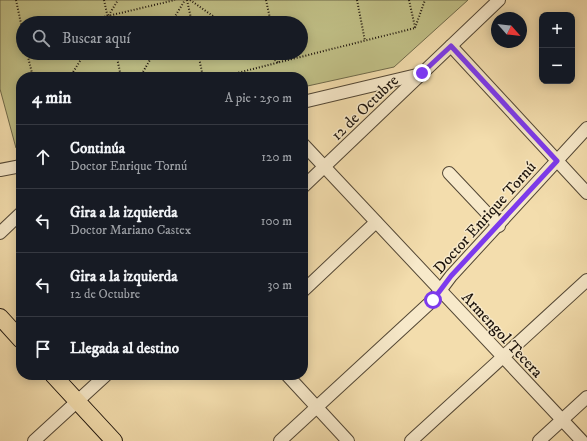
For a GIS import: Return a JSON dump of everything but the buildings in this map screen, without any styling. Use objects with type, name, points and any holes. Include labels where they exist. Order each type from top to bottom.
[{"type":"main road","points":[[0,317],[16,335]]},
{"type":"main road","points":[[58,380],[114,441]]},
{"type":"street","name":"12 de Octubre","points":[[308,182],[499,0]]},
{"type":"street","points":[[451,46],[587,193]]},
{"type":"street","points":[[308,101],[422,73]]},
{"type":"street","name":"Doctor Enrique Tornú","points":[[280,441],[433,300],[451,276],[587,128]]},
{"type":"street","name":"Armengol Tecera","points":[[308,149],[582,441]]},
{"type":"street","points":[[0,170],[16,167]]},
{"type":"street","points":[[449,173],[498,226]]},
{"type":"street","points":[[0,233],[16,218]]},
{"type":"street","points":[[308,286],[376,222]]},
{"type":"street","points":[[411,441],[587,280]]},
{"type":"street","points":[[34,441],[101,380]]},
{"type":"street","points":[[292,380],[348,441]]},
{"type":"street","points":[[539,441],[587,397]]},
{"type":"path","points":[[16,0],[20,16]]},
{"type":"path","points":[[104,0],[108,16]]},
{"type":"path","points":[[108,16],[118,0]]},
{"type":"path","points":[[108,16],[175,0]]},
{"type":"path","points":[[176,16],[186,0]]},
{"type":"path","points":[[186,0],[190,16]]},
{"type":"path","points":[[190,0],[213,16]]},
{"type":"path","points":[[266,0],[269,16]]},
{"type":"path","points":[[356,0],[365,41]]},
{"type":"path","points":[[409,0],[415,28]]},
{"type":"path","points":[[415,28],[425,0]]},
{"type":"path","points":[[308,56],[415,28]]},
{"type":"path","points":[[28,60],[31,72]]},
{"type":"path","points":[[73,72],[81,60]]},
{"type":"path","points":[[117,60],[120,72]]},
{"type":"path","points":[[143,72],[150,60]]},
{"type":"path","points":[[199,60],[202,72]]},
{"type":"path","points":[[275,60],[279,63]]},
{"type":"path","points":[[242,72],[291,60]]},
{"type":"shaded area","points":[[0,0],[468,0],[394,67],[308,86],[308,72],[16,72],[16,148],[0,89]]},
{"type":"route","points":[[422,73],[451,46],[557,161],[451,276],[433,300]]}]
